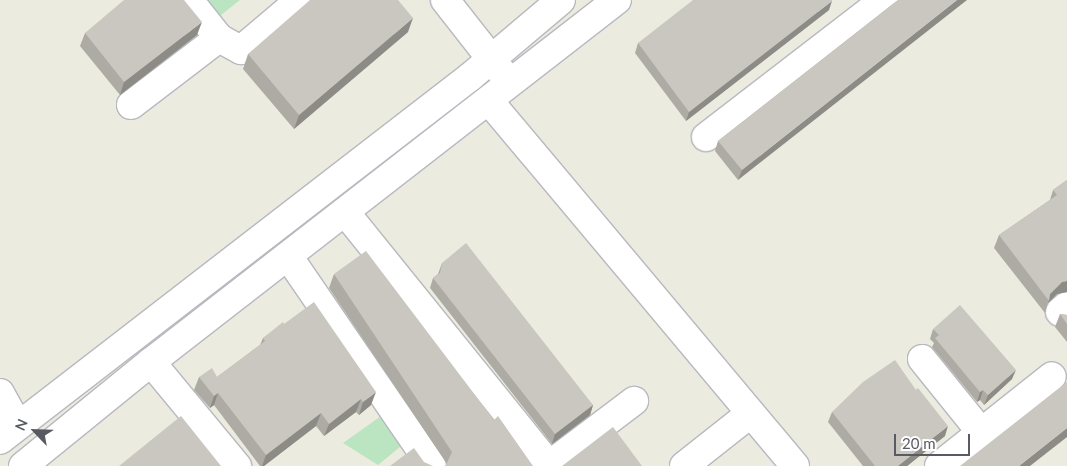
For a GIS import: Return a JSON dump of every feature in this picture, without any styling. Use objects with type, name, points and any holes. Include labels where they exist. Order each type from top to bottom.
[{"type":"street","points":[[189,0],[219,38],[241,50],[300,0]]},
{"type":"street","points":[[445,0],[510,83]]},
{"type":"street","points":[[0,393],[9,432],[492,60],[561,0]]},
{"type":"street","points":[[23,466],[151,362],[617,0]]},
{"type":"street","points":[[706,137],[854,9],[884,0]]},
{"type":"street","points":[[131,105],[219,38]]},
{"type":"street","points":[[489,100],[794,466]]},
{"type":"street","points":[[345,212],[549,466],[634,401]]},
{"type":"street","points":[[288,256],[432,466]]},
{"type":"street","points":[[922,359],[981,432]]},
{"type":"street","points":[[151,362],[237,466]]},
{"type":"street","points":[[939,466],[1052,376]]},
{"type":"street","points":[[684,466],[751,414]]},
{"type":"green space","points":[[194,0],[240,0],[211,23]]},
{"type":"green space","points":[[391,409],[411,438],[378,465],[343,443]]},
{"type":"building","points":[[124,0],[184,0],[202,22],[124,82],[85,33]]},
{"type":"building","points":[[310,0],[398,0],[413,18],[299,115],[248,54]]},
{"type":"building","points":[[693,0],[832,1],[689,112],[638,43]]},
{"type":"building","points":[[898,0],[957,0],[742,170],[718,141]]},
{"type":"building","points":[[1067,180],[1067,281],[1062,282],[1050,294],[1049,301],[999,235],[1057,195],[1053,190]]},
{"type":"building","points":[[466,243],[593,405],[555,434],[433,278],[440,273],[442,263]]},
{"type":"building","points":[[366,251],[494,420],[498,416],[533,466],[444,466],[452,452],[334,274]]},
{"type":"building","points":[[314,302],[376,392],[363,402],[361,399],[329,424],[321,413],[266,455],[218,393],[214,396],[199,377],[212,368],[217,377],[265,341],[263,338],[283,322],[284,324]]},
{"type":"building","points":[[960,305],[1016,370],[988,395],[983,390],[980,392],[935,338],[939,335],[933,329]]},
{"type":"building","points":[[1060,314],[1067,315],[1067,324]]},
{"type":"building","points":[[895,360],[916,390],[918,388],[948,426],[898,466],[875,466],[832,412],[863,382]]},
{"type":"building","points":[[1067,382],[1067,428],[1019,466],[960,466]]},
{"type":"building","points":[[181,416],[221,466],[119,466]]},
{"type":"building","points":[[613,427],[642,466],[562,466]]},
{"type":"building","points":[[414,448],[424,462],[433,466],[390,466]]}]
